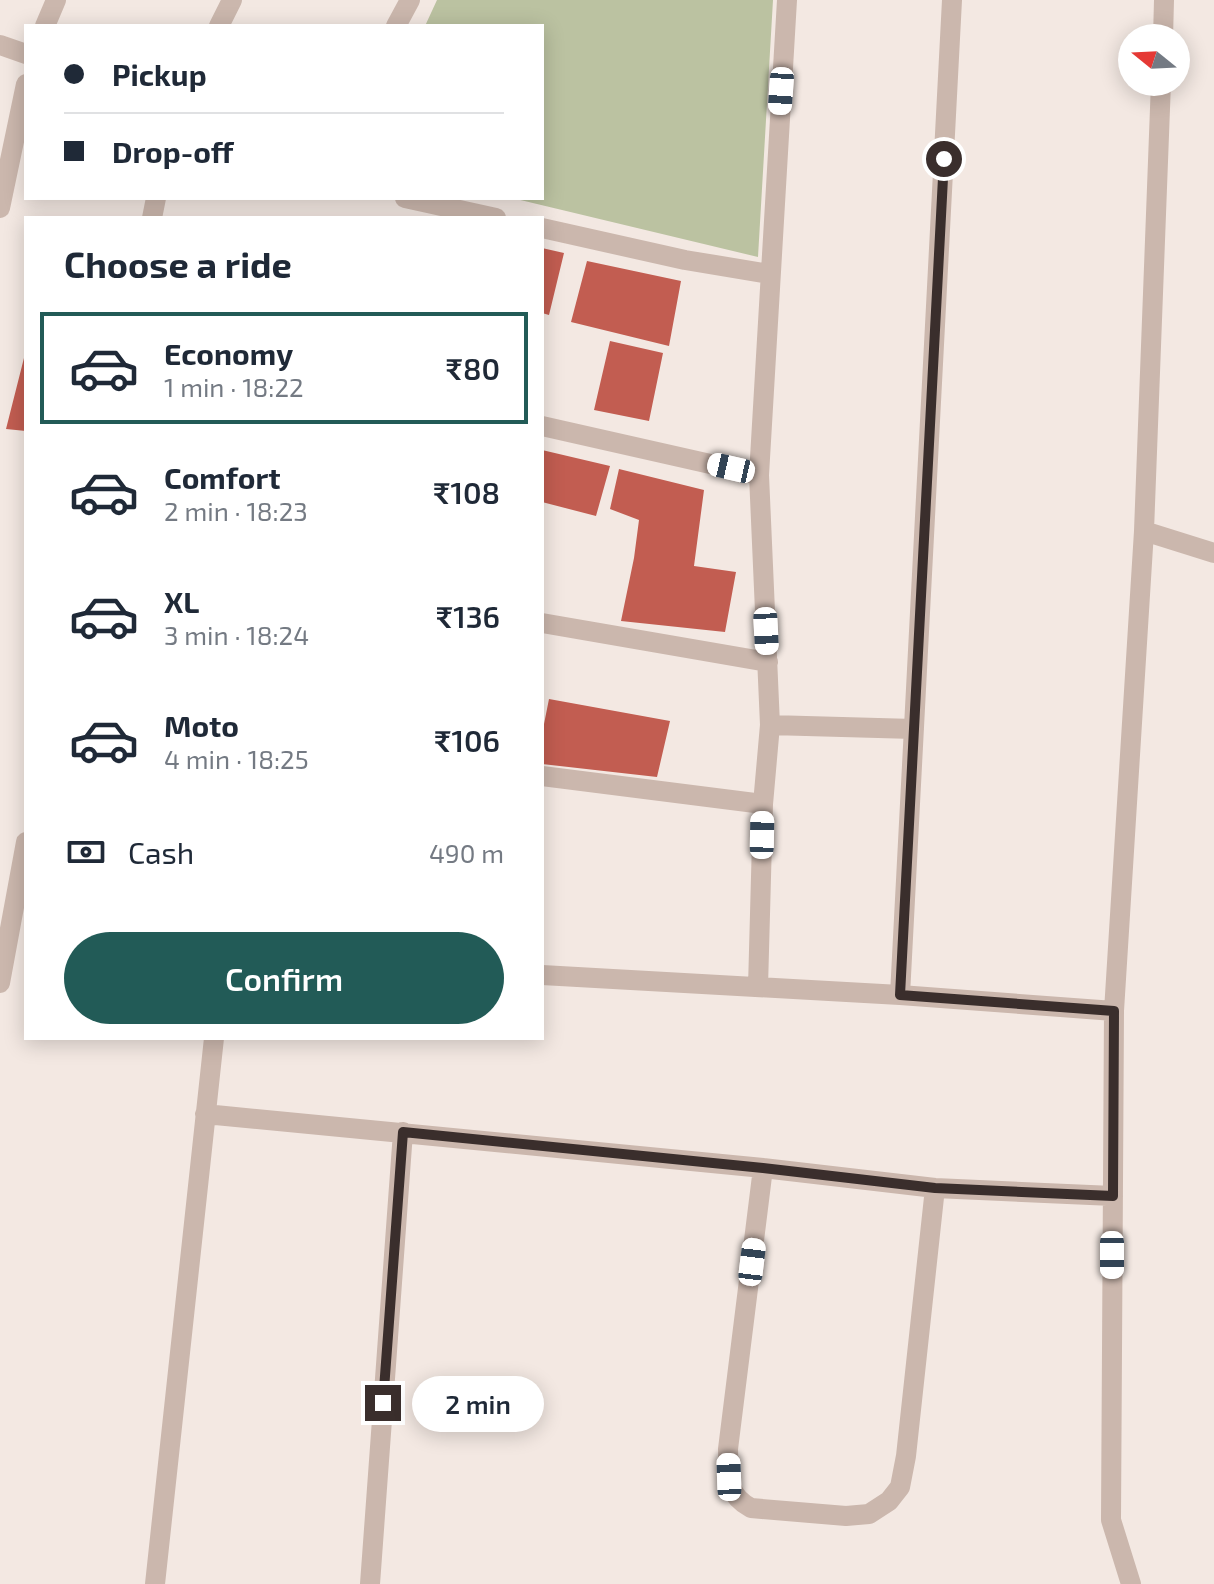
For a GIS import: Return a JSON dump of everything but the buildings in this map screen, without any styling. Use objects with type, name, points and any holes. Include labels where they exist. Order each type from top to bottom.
[{"type":"street","points":[[46,24],[56,0]]},
{"type":"street","points":[[220,24],[232,0]]},
{"type":"street","points":[[397,24],[410,0]]},
{"type":"street","points":[[758,987],[763,804],[770,725],[759,475],[787,0]]},
{"type":"street","points":[[900,995],[952,0]]},
{"type":"street","points":[[1163,24],[1164,0]]},
{"type":"street","points":[[0,45],[24,53]]},
{"type":"street","points":[[0,208],[24,94]]},
{"type":"street","points":[[1131,1584],[1111,1520],[1114,1011],[1144,531],[1160,96]]},
{"type":"street","points":[[414,200],[487,216]]},
{"type":"street","points":[[544,228],[685,260],[770,274]]},
{"type":"street","points":[[544,426],[759,475]]},
{"type":"street","points":[[1144,531],[1214,553]]},
{"type":"street","points":[[544,623],[768,662]]},
{"type":"street","points":[[770,725],[914,729]]},
{"type":"street","points":[[544,776],[763,804]]},
{"type":"street","points":[[0,983],[20,914],[24,866]]},
{"type":"street","points":[[544,975],[900,995],[1114,1011]]},
{"type":"street","points":[[155,1584],[214,1040]]},
{"type":"street","points":[[205,1114],[763,1168],[935,1188],[1113,1196]]},
{"type":"street","points":[[370,1584],[403,1132]]},
{"type":"street","points":[[763,1168],[728,1449],[733,1492],[740,1502],[751,1508],[846,1516],[869,1514],[889,1501],[900,1487],[935,1188]]},
{"type":"green space","points":[[437,0],[773,0],[758,257],[520,200],[544,200],[544,24],[426,24]]},
{"type":"route","points":[[383,1403],[403,1132],[935,1188],[1113,1196],[1114,1011],[900,995],[944,159]]}]
